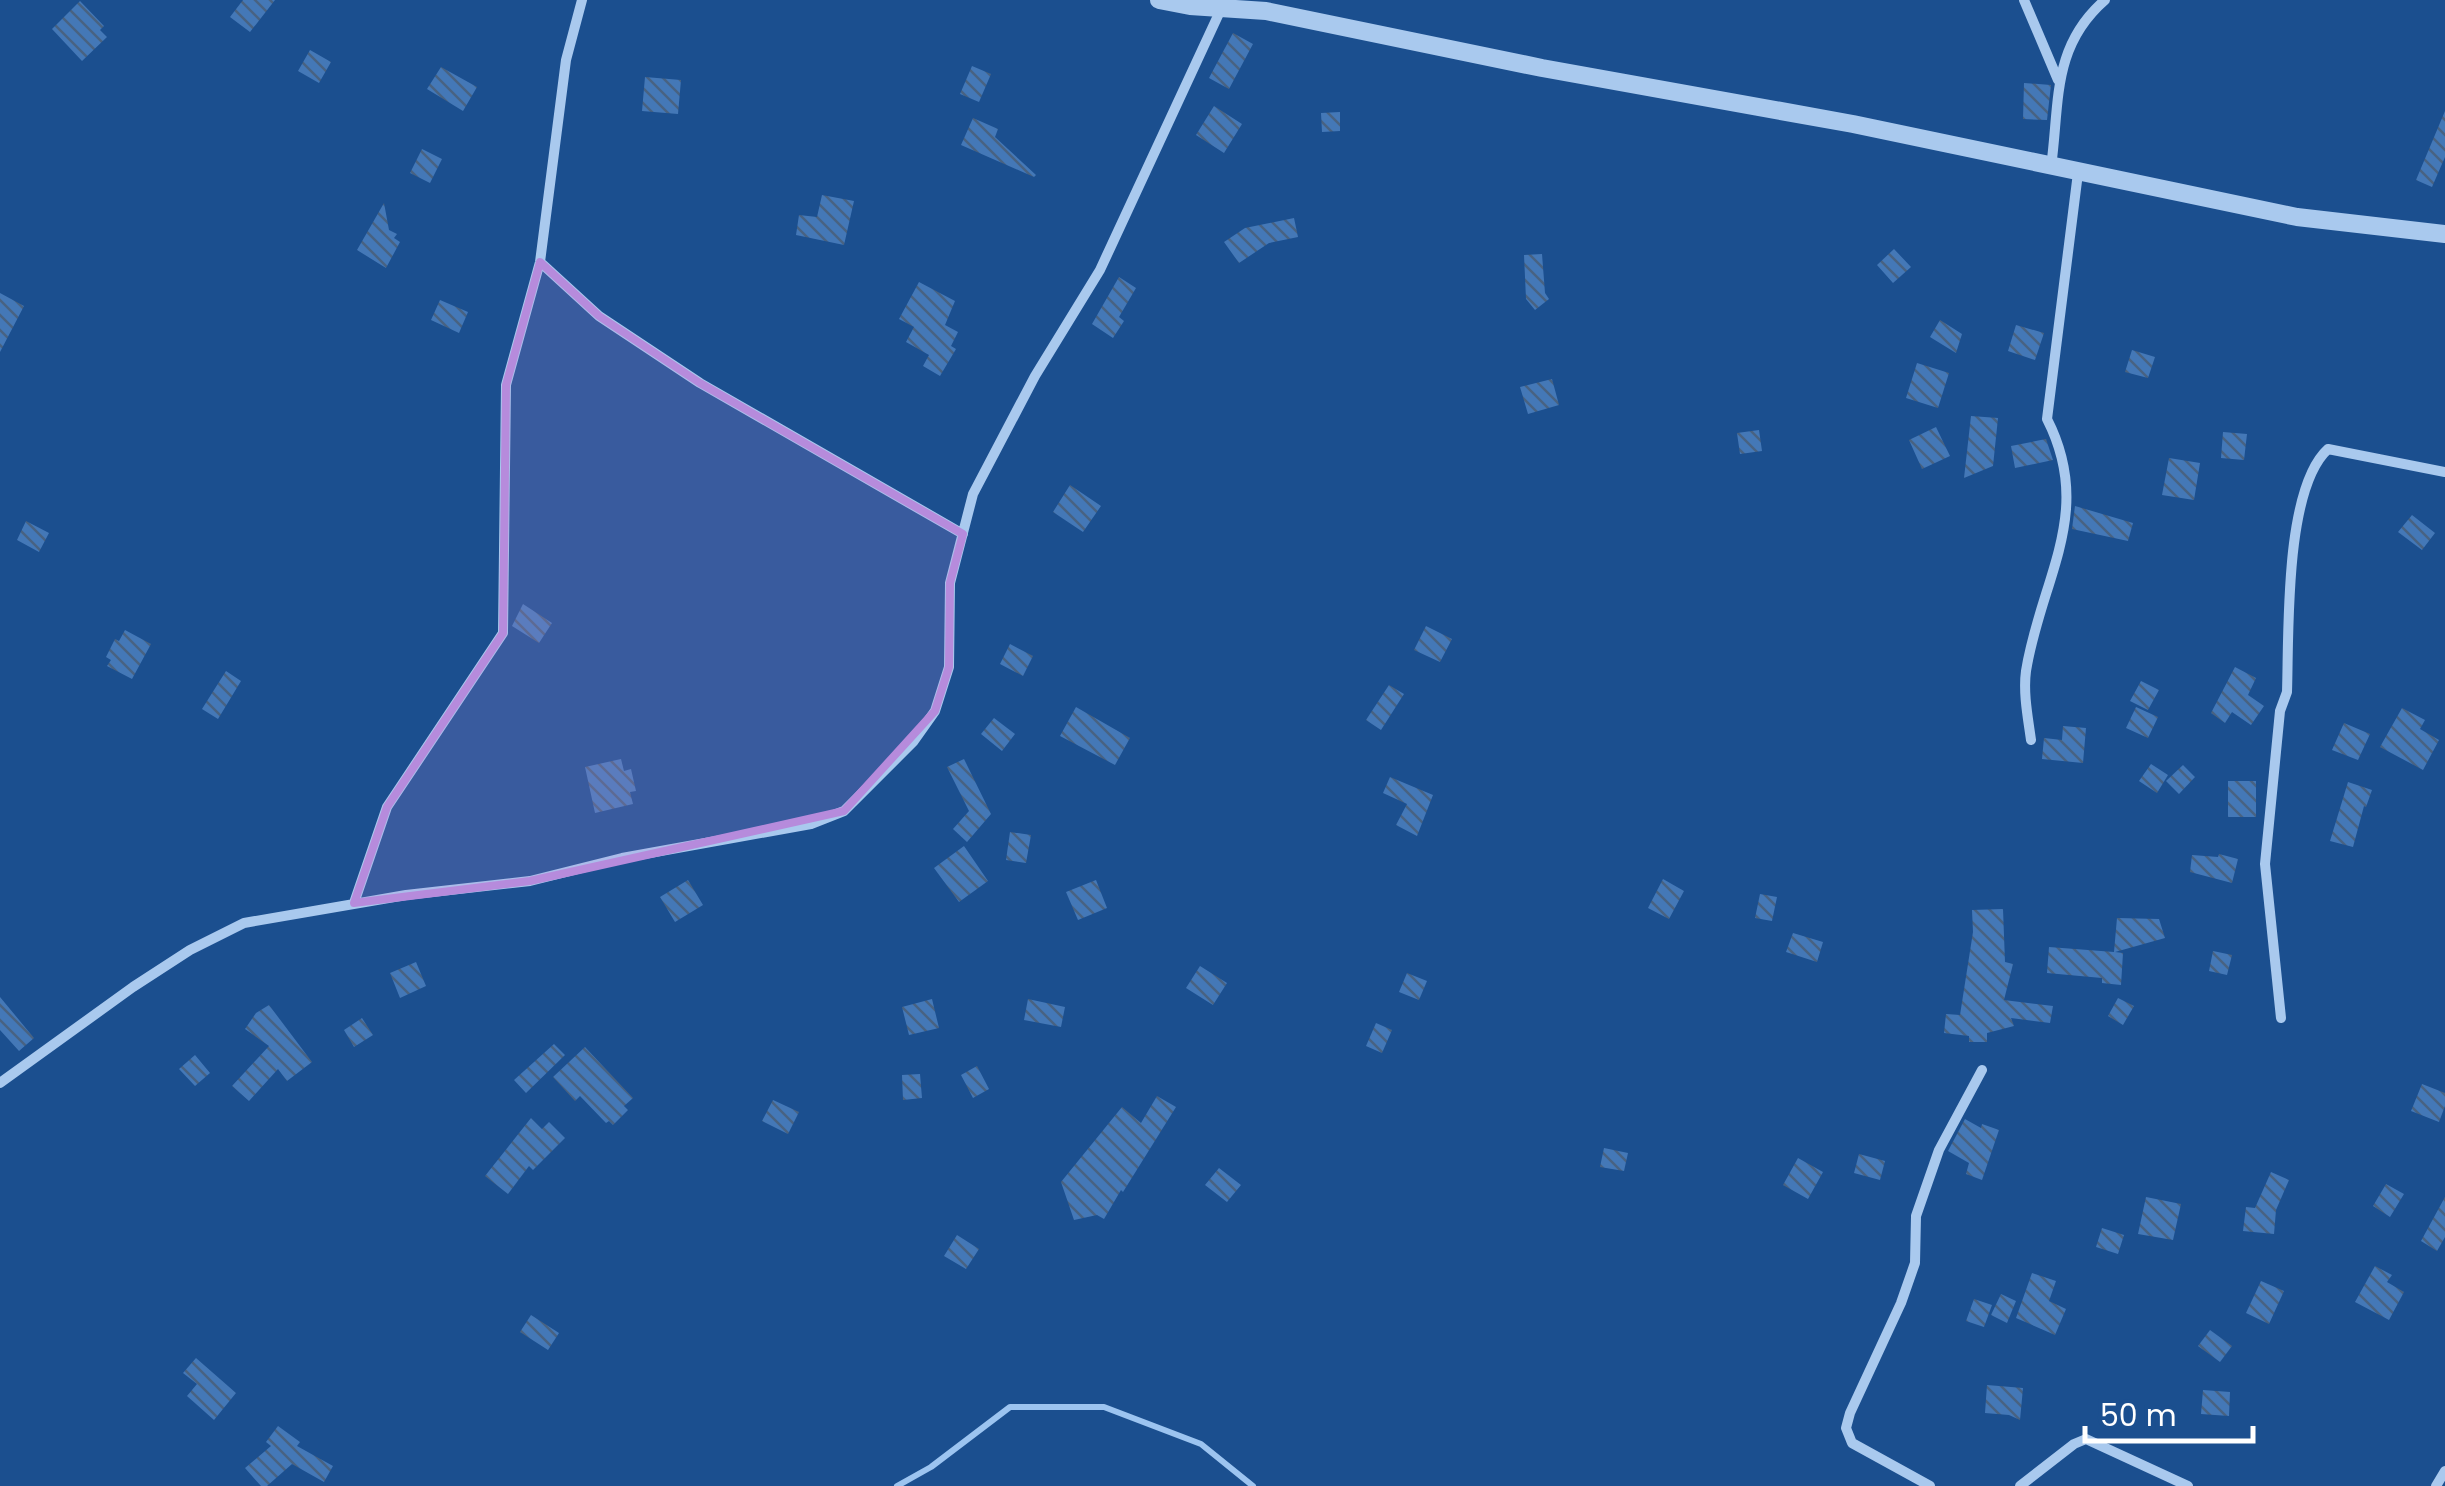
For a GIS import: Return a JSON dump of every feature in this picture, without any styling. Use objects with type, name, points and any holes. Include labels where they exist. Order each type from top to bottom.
[{"type":"street","points":[[354,903],[387,807],[503,633],[506,384],[540,262],[566,60],[582,0]]},
{"type":"street","points":[[1159,0],[1190,6],[1266,6],[1542,68],[1854,124],[2298,216],[2445,234]]},
{"type":"street","points":[[2024,0],[2058,81]]},
{"type":"street","points":[[2051,167],[2058,81],[2072,41],[2105,0]]},
{"type":"street","points":[[0,1083],[190,950],[244,923],[354,903],[530,881],[622,858],[811,824],[844,812],[912,742],[935,711],[949,667],[950,583],[974,494],[1036,376],[1100,270],[1222,6]]},
{"type":"street","points":[[2032,740],[2026,672],[2068,510],[2068,477],[2059,442],[2047,418],[2078,173]]},
{"type":"street","points":[[540,262],[599,316],[700,383],[963,534]]},
{"type":"street","points":[[2281,1018],[2265,864],[2280,711],[2287,692],[2292,552],[2307,488],[2317,459],[2328,449],[2445,472]]},
{"type":"street","points":[[1930,1486],[1852,1443],[1846,1428],[1915,1262],[1916,1216],[1939,1150],[1982,1070]]},
{"type":"street","points":[[2020,1486],[2086,1438],[2188,1486]]},
{"type":"street","points":[[2436,1486],[2445,1471]]},
{"type":"highlighted area","points":[[540,262],[599,316],[700,383],[963,534],[950,583],[949,667],[935,711],[844,811],[530,881],[354,903],[387,807],[503,633],[506,385]]},
{"type":"building","points":[[243,0],[275,0],[250,32],[230,17]]},
{"type":"building","points":[[80,1],[104,26],[100,30],[107,37],[82,61],[52,29]]},
{"type":"building","points":[[1233,33],[1253,44],[1229,89],[1209,78]]},
{"type":"building","points":[[310,50],[331,62],[319,83],[298,71]]},
{"type":"building","points":[[972,66],[991,74],[979,102],[960,94]]},
{"type":"building","points":[[441,67],[477,87],[463,111],[427,89]]},
{"type":"building","points":[[645,77],[681,80],[678,114],[642,111]]},
{"type":"building","points":[[2024,83],[2051,85],[2047,120],[2023,119]]},
{"type":"building","points":[[1214,106],[1242,124],[1224,153],[1196,135]]},
{"type":"building","points":[[2445,111],[2445,157],[2432,187],[2416,180]]},
{"type":"building","points":[[1340,112],[1340,131],[1322,132],[1321,113]]},
{"type":"building","points":[[973,118],[998,129],[995,137],[1036,175],[961,145]]},
{"type":"building","points":[[422,149],[442,159],[430,183],[410,173]]},
{"type":"building","points":[[822,195],[854,201],[844,245],[796,235],[799,215],[817,217]]},
{"type":"building","points":[[384,203],[389,230],[397,234],[394,238],[400,242],[386,268],[357,250]]},
{"type":"building","points":[[1294,218],[1298,237],[1269,243],[1239,263],[1224,242],[1245,228]]},
{"type":"building","points":[[1894,249],[1911,267],[1893,283],[1877,265]]},
{"type":"building","points":[[1542,254],[1545,293],[1549,299],[1535,310],[1526,299],[1524,255]]},
{"type":"building","points":[[1119,277],[1136,288],[1119,317],[1124,321],[1113,338],[1092,324]]},
{"type":"building","points":[[919,282],[955,301],[945,325],[958,332],[951,346],[956,349],[940,376],[923,366],[929,355],[906,342],[914,327],[899,319]]},
{"type":"building","points":[[0,293],[24,306],[0,352]]},
{"type":"building","points":[[440,300],[468,312],[459,333],[431,320]]},
{"type":"building","points":[[1940,320],[1962,334],[1956,353],[1930,337]]},
{"type":"building","points":[[2016,325],[2044,333],[2035,360],[2008,351]]},
{"type":"building","points":[[2132,350],[2155,357],[2148,378],[2125,372]]},
{"type":"building","points":[[1917,363],[1949,373],[1938,408],[1906,398]]},
{"type":"building","points":[[1552,379],[1559,405],[1528,414],[1520,387]]},
{"type":"building","points":[[1971,416],[1998,418],[1993,466],[1964,478]]},
{"type":"building","points":[[1936,427],[1950,456],[1922,469],[1909,440]]},
{"type":"building","points":[[1759,430],[1762,451],[1740,454],[1737,433]]},
{"type":"building","points":[[2223,432],[2247,434],[2244,460],[2221,458]]},
{"type":"building","points":[[2046,439],[2053,460],[2015,468],[2011,446]]},
{"type":"building","points":[[2169,458],[2200,463],[2194,500],[2162,495]]},
{"type":"building","points":[[1070,485],[1101,506],[1083,532],[1053,512]]},
{"type":"building","points":[[2075,506],[2133,523],[2128,541],[2072,529]]},
{"type":"building","points":[[2412,515],[2435,533],[2422,550],[2398,532]]},
{"type":"building","points":[[26,521],[49,533],[39,552],[17,540]]},
{"type":"building","points":[[523,604],[552,623],[539,643],[512,626]]},
{"type":"building","points":[[1426,626],[1452,639],[1440,662],[1414,650]]},
{"type":"building","points":[[125,630],[151,644],[132,679],[107,666],[111,660],[106,657],[115,639],[119,641]]},
{"type":"building","points":[[1010,644],[1033,656],[1023,676],[1000,664]]},
{"type":"building","points":[[2235,667],[2256,678],[2248,695],[2264,706],[2251,725],[2232,712],[2225,723],[2211,713]]},
{"type":"building","points":[[226,671],[241,681],[218,719],[202,709]]},
{"type":"building","points":[[2141,681],[2159,690],[2148,710],[2130,701]]},
{"type":"building","points":[[1389,685],[1404,694],[1381,730],[1366,720]]},
{"type":"building","points":[[1076,707],[1130,738],[1115,765],[1060,736]]},
{"type":"building","points":[[2136,707],[2158,717],[2148,738],[2126,728]]},
{"type":"building","points":[[2402,708],[2425,720],[2420,729],[2439,740],[2423,770],[2380,747]]},
{"type":"building","points":[[994,718],[1015,734],[1002,751],[981,734]]},
{"type":"building","points":[[2344,723],[2370,734],[2358,760],[2332,750]]},
{"type":"building","points":[[2063,726],[2086,728],[2083,763],[2042,759],[2044,738],[2062,740]]},
{"type":"building","points":[[621,759],[624,771],[631,769],[636,791],[630,792],[633,804],[595,813],[585,767]]},
{"type":"building","points":[[964,759],[991,814],[967,842],[953,829],[969,811],[947,767]]},
{"type":"building","points":[[2151,764],[2168,775],[2157,793],[2139,781]]},
{"type":"building","points":[[2183,765],[2195,777],[2179,794],[2166,781]]},
{"type":"building","points":[[1390,777],[1433,795],[1417,836],[1396,825],[1407,804],[1383,793]]},
{"type":"building","points":[[2228,781],[2256,781],[2256,817],[2228,817]]},
{"type":"building","points":[[2348,782],[2372,790],[2353,847],[2330,841]]},
{"type":"building","points":[[1010,832],[1031,835],[1026,863],[1006,860]]},
{"type":"building","points":[[964,846],[988,881],[959,902],[934,868]]},
{"type":"building","points":[[2219,854],[2238,859],[2232,883],[2190,872],[2192,855]]},
{"type":"building","points":[[1663,879],[1684,891],[1669,919],[1648,908]]},
{"type":"building","points":[[688,880],[703,905],[675,922],[660,897]]},
{"type":"building","points":[[1096,880],[1107,908],[1078,920],[1066,892]]},
{"type":"building","points":[[1760,894],[1777,897],[1772,921],[1755,918]]},
{"type":"building","points":[[2003,909],[2005,962],[2013,964],[2004,1000],[2053,1006],[2050,1023],[2011,1018],[2014,1026],[1987,1033],[1987,1042],[1969,1042],[1969,1036],[1944,1033],[1946,1014],[1960,1015],[1973,932],[1972,910]]},
{"type":"building","points":[[2117,918],[2159,919],[2165,938],[2115,952],[2123,953],[2121,985],[2102,983],[2102,978],[2047,973],[2049,947],[2114,952]]},
{"type":"building","points":[[1793,933],[1823,942],[1817,962],[1786,952]]},
{"type":"building","points":[[2213,951],[2232,955],[2227,975],[2209,971]]},
{"type":"building","points":[[416,962],[426,986],[400,998],[390,973]]},
{"type":"building","points":[[1200,966],[1227,983],[1213,1005],[1186,988]]},
{"type":"building","points":[[1407,973],[1427,981],[1419,1000],[1399,992]]},
{"type":"building","points":[[0,997],[34,1038],[19,1051],[0,1030]]},
{"type":"building","points":[[2118,998],[2134,1006],[2123,1025],[2108,1016]]},
{"type":"building","points":[[932,999],[939,1028],[909,1035],[902,1007]]},
{"type":"building","points":[[1028,999],[1065,1007],[1061,1027],[1024,1020]]},
{"type":"building","points":[[269,1005],[312,1062],[287,1081],[278,1069],[249,1101],[232,1086],[269,1046],[245,1029],[256,1013]]},
{"type":"building","points":[[362,1018],[373,1035],[354,1047],[344,1030]]},
{"type":"building","points":[[1376,1023],[1392,1030],[1382,1053],[1366,1046]]},
{"type":"building","points":[[554,1044],[565,1055],[526,1093],[514,1080]]},
{"type":"building","points":[[585,1047],[633,1098],[624,1106],[628,1110],[613,1125],[606,1123],[580,1096],[575,1101],[553,1077]]},
{"type":"building","points":[[195,1055],[210,1073],[195,1086],[179,1069]]},
{"type":"building","points":[[977,1066],[989,1089],[973,1098],[961,1075]]},
{"type":"building","points":[[920,1074],[922,1098],[903,1100],[902,1075]]},
{"type":"building","points":[[2422,1084],[2445,1093],[2439,1122],[2411,1111]]},
{"type":"building","points":[[1157,1096],[1176,1107],[1123,1192],[1104,1219],[1097,1215],[1074,1220],[1061,1182],[1122,1107],[1141,1123]]},
{"type":"building","points":[[773,1100],[799,1112],[788,1134],[762,1121]]},
{"type":"building","points":[[531,1118],[542,1129],[549,1122],[565,1138],[533,1170],[529,1166],[508,1194],[485,1176]]},
{"type":"building","points":[[1965,1119],[1981,1128],[1982,1124],[1999,1130],[1982,1180],[1966,1174],[1969,1163],[1948,1151]]},
{"type":"building","points":[[1604,1148],[1628,1153],[1624,1171],[1600,1167]]},
{"type":"building","points":[[1859,1154],[1885,1161],[1880,1180],[1854,1173]]},
{"type":"building","points":[[1798,1158],[1823,1172],[1808,1199],[1783,1185]]},
{"type":"building","points":[[1219,1168],[1241,1185],[1227,1202],[1205,1185]]},
{"type":"building","points":[[2271,1172],[2289,1180],[2276,1210],[2274,1234],[2243,1231],[2246,1207],[2255,1208]]},
{"type":"building","points":[[2386,1184],[2404,1194],[2390,1217],[2373,1206]]},
{"type":"building","points":[[2146,1197],[2181,1204],[2173,1240],[2138,1234]]},
{"type":"building","points":[[2445,1197],[2445,1237],[2437,1251],[2421,1241]]},
{"type":"building","points":[[2102,1228],[2124,1235],[2118,1254],[2096,1247]]},
{"type":"building","points":[[957,1235],[979,1249],[966,1269],[944,1256]]},
{"type":"building","points":[[2375,1266],[2392,1275],[2387,1282],[2404,1292],[2389,1320],[2355,1302]]},
{"type":"building","points":[[2032,1273],[2056,1281],[2049,1301],[2066,1309],[2055,1335],[2016,1318]]},
{"type":"building","points":[[2261,1281],[2284,1291],[2269,1324],[2246,1313]]},
{"type":"building","points":[[2001,1294],[2016,1301],[2007,1323],[1991,1315]]},
{"type":"building","points":[[1974,1299],[1992,1305],[1984,1327],[1966,1321]]},
{"type":"building","points":[[531,1315],[559,1333],[548,1350],[520,1332]]},
{"type":"building","points":[[2210,1330],[2232,1346],[2220,1362],[2198,1346]]},
{"type":"building","points":[[196,1358],[236,1393],[214,1420],[187,1396],[197,1384],[183,1373]]},
{"type":"building","points":[[1987,1385],[2023,1388],[2020,1420],[1985,1413]]},
{"type":"building","points":[[2203,1390],[2230,1392],[2229,1416],[2201,1414]]},
{"type":"building","points":[[278,1426],[300,1442],[297,1446],[333,1466],[324,1482],[292,1464],[267,1486],[261,1486],[245,1468],[271,1446],[266,1442]]},
{"type":"waterway","points":[[897,1486],[931,1467],[1010,1407],[1104,1407],[1201,1444],[1253,1486]]}]
